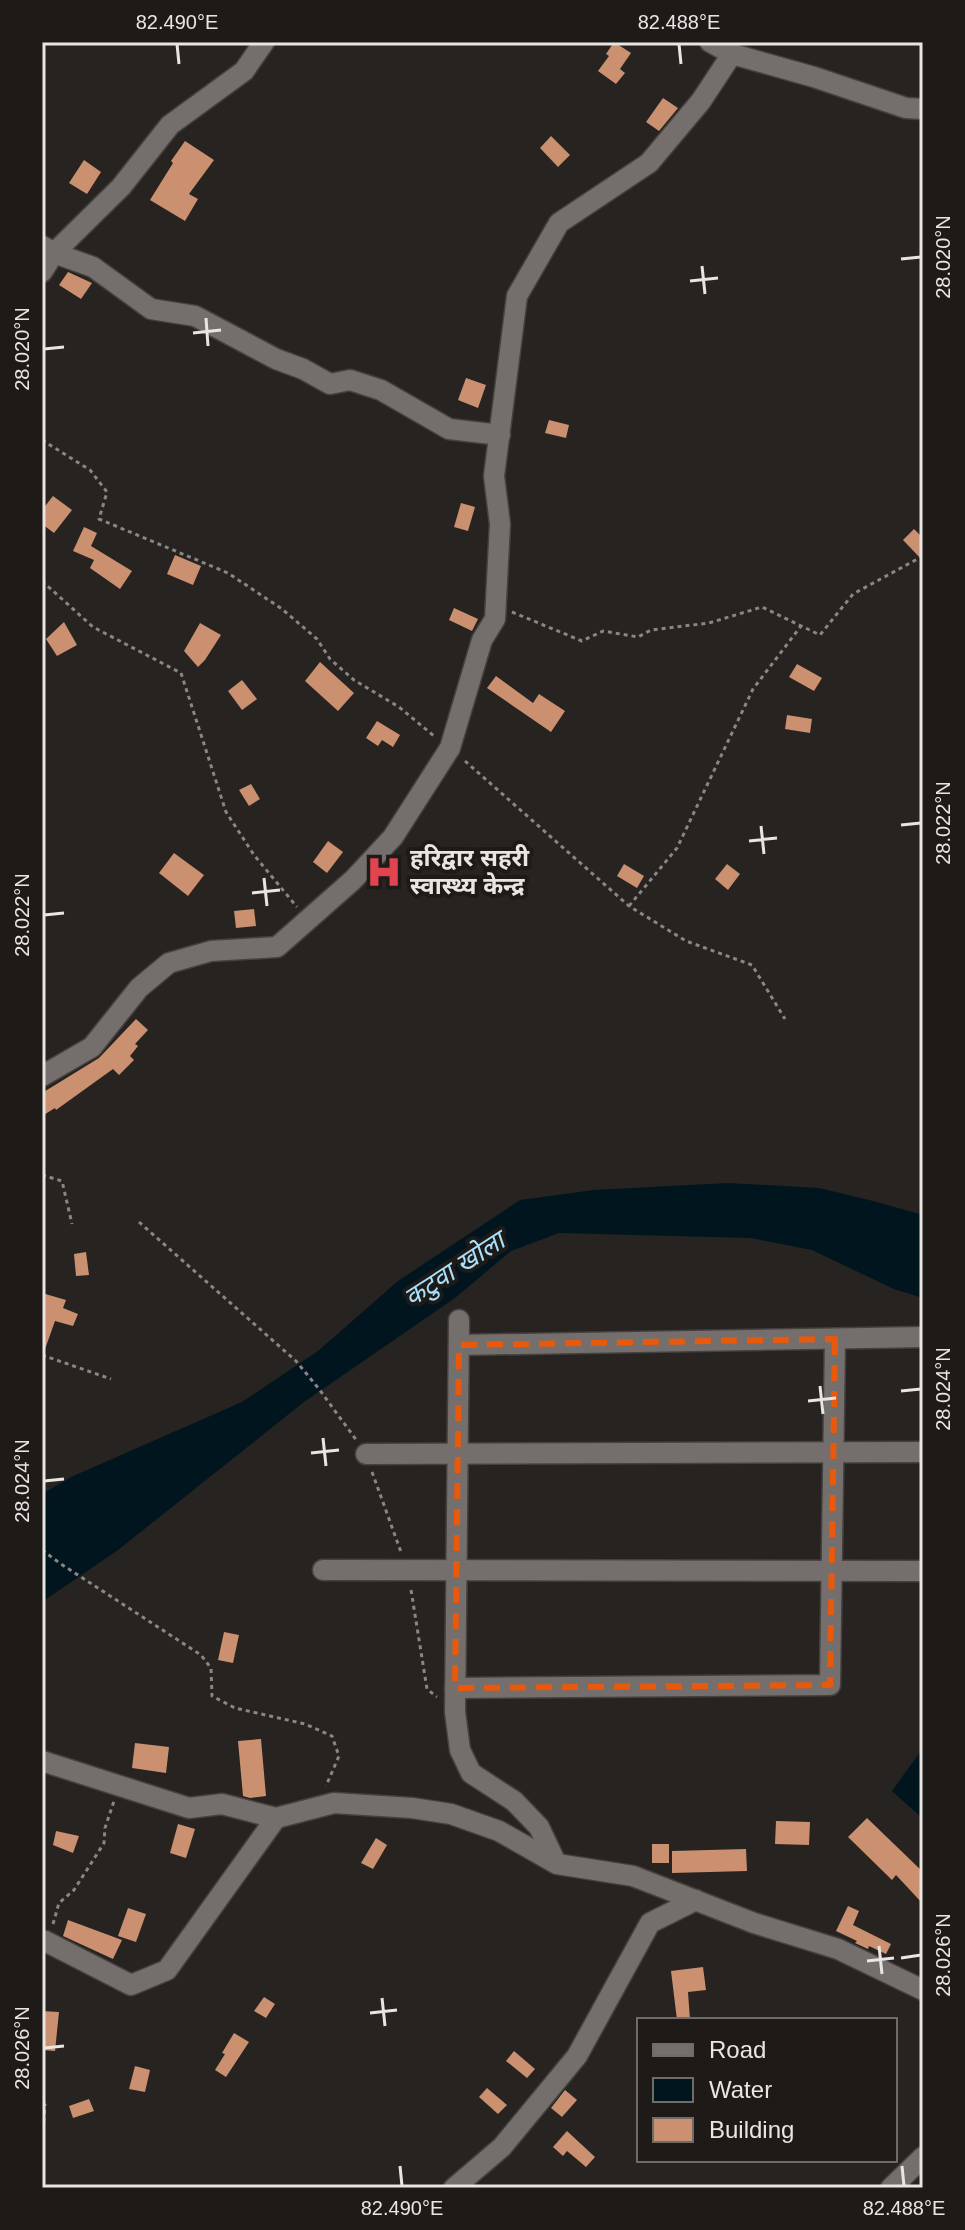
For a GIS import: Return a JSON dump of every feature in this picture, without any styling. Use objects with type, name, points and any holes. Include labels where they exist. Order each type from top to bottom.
[{"type":"street","points":[[42,272],[48,249],[121,187],[170,125],[244,71],[264,42]]},
{"type":"street","points":[[710,42],[732,54],[906,108],[923,109]]},
{"type":"street","points":[[42,1076],[92,1047],[139,988],[169,963],[211,951],[277,947],[353,880],[393,837],[450,748],[482,640],[495,619],[500,524],[494,476],[517,296],[559,223],[649,163],[701,101],[732,54]]},
{"type":"street","points":[[48,249],[93,267],[151,309],[195,316],[330,384],[350,380],[381,390],[449,429],[500,435]]},
{"type":"street","points":[[459,1320],[455,1712],[460,1750],[471,1773],[514,1801],[539,1827],[557,1864]]},
{"type":"street","points":[[459,1345],[923,1337]]},
{"type":"street","points":[[455,1688],[830,1685],[835,1339]]},
{"type":"street","points":[[366,1454],[923,1452]]},
{"type":"street","points":[[323,1570],[923,1571]]},
{"type":"street","points":[[42,1761],[189,1808],[222,1804],[276,1818],[334,1803],[451,1814],[499,1831],[557,1864],[633,1876],[754,1923],[838,1949],[923,1990]]},
{"type":"street","points":[[45,1941],[131,1985],[167,1970],[276,1818]]},
{"type":"street","points":[[454,2188],[502,2147],[577,2056],[650,1923],[696,1900]]},
{"type":"street","points":[[891,2188],[923,2157]]},
{"type":"path","points":[[42,440],[90,470],[107,492],[99,519],[228,573],[282,609],[317,639],[330,659],[354,680],[399,707],[450,748],[629,906],[686,941],[752,965],[785,1019]]},
{"type":"path","points":[[511,611],[582,641],[603,631],[638,637],[651,630],[709,623],[762,607],[820,635],[853,594],[923,556]]},
{"type":"path","points":[[42,581],[93,627],[181,673],[226,812],[254,855],[307,919]]},
{"type":"path","points":[[629,906],[677,848],[753,689],[801,626]]},
{"type":"path","points":[[42,1175],[62,1181],[72,1224]]},
{"type":"path","points":[[139,1222],[296,1361],[366,1454],[408,1570],[427,1689],[455,1712]]},
{"type":"path","points":[[42,1355],[111,1379]]},
{"type":"path","points":[[42,1550],[201,1655],[211,1668],[212,1696],[235,1708],[305,1724],[332,1736],[339,1756],[325,1788],[334,1803]]},
{"type":"path","points":[[45,1941],[59,1903],[74,1890],[104,1843],[117,1785]]},
{"type":"path","points":[[42,2104],[45,2105],[43,2131]]},
{"type":"highlighted area","points":[[835,1339],[830,1685],[455,1688],[459,1345]]},
{"type":"water","name":"कटुवा खोला","points":[[728,1183],[819,1188],[923,1215],[923,1298],[894,1289],[812,1250],[751,1238],[559,1233],[511,1251],[455,1298],[304,1402],[118,1550],[42,1602],[42,1494],[71,1477],[242,1402],[318,1351],[398,1281],[520,1200],[594,1190]]},
{"type":"water","points":[[923,1748],[923,1819],[892,1791]]},
{"type":"building","points":[[614,42],[631,53],[620,69],[625,73],[616,84],[598,71]]},
{"type":"building","points":[[663,98],[678,108],[659,131],[646,122]]},
{"type":"building","points":[[551,136],[570,155],[558,167],[540,148]]},
{"type":"building","points":[[185,141],[214,160],[189,194],[198,199],[185,221],[150,200]]},
{"type":"building","points":[[84,160],[101,172],[87,194],[69,183]]},
{"type":"building","points":[[68,272],[92,283],[81,299],[59,285]]},
{"type":"building","points":[[466,378],[486,385],[478,408],[458,400]]},
{"type":"building","points":[[549,420],[569,425],[566,438],[545,433]]},
{"type":"building","points":[[53,496],[72,510],[54,533],[42,524],[42,510]]},
{"type":"building","points":[[461,503],[475,507],[468,531],[454,527]]},
{"type":"building","points":[[84,527],[97,533],[91,546],[132,571],[120,589],[90,568],[94,560],[73,551]]},
{"type":"building","points":[[914,529],[923,538],[923,561],[903,540]]},
{"type":"building","points":[[175,555],[201,566],[193,585],[167,574]]},
{"type":"building","points":[[454,608],[478,619],[472,631],[449,620]]},
{"type":"building","points":[[64,622],[77,645],[57,656],[46,639]]},
{"type":"building","points":[[200,623],[221,635],[198,667],[184,651]]},
{"type":"building","points":[[320,662],[354,693],[338,711],[305,681]]},
{"type":"building","points":[[797,664],[822,678],[814,691],[789,677]]},
{"type":"building","points":[[496,676],[533,703],[539,694],[565,711],[551,732],[487,688]]},
{"type":"building","points":[[242,680],[257,699],[242,710],[228,691]]},
{"type":"building","points":[[787,715],[812,719],[810,733],[785,729]]},
{"type":"building","points":[[377,721],[400,735],[393,747],[382,740],[378,746],[366,738]]},
{"type":"building","points":[[251,784],[260,799],[249,806],[239,790]]},
{"type":"building","points":[[328,841],[343,852],[327,873],[313,862]]},
{"type":"building","points":[[174,853],[204,875],[188,896],[159,873]]},
{"type":"building","points":[[624,864],[644,876],[637,888],[617,876]]},
{"type":"building","points":[[727,864],[740,874],[728,890],[715,879]]},
{"type":"building","points":[[254,909],[256,926],[236,928],[234,911]]},
{"type":"building","points":[[136,1019],[148,1030],[135,1044],[138,1046],[130,1056],[134,1060],[119,1075],[113,1069],[56,1110],[42,1116],[42,1093],[99,1058]]},
{"type":"building","points":[[86,1252],[89,1275],[76,1276],[74,1254]]},
{"type":"building","points":[[42,1293],[66,1300],[63,1308],[78,1314],[73,1326],[55,1321],[44,1352],[42,1352]]},
{"type":"building","points":[[224,1632],[239,1635],[233,1663],[218,1660]]},
{"type":"building","points":[[261,1739],[266,1796],[250,1798],[243,1796],[238,1741]]},
{"type":"building","points":[[135,1743],[169,1747],[166,1773],[132,1768]]},
{"type":"building","points":[[867,1818],[923,1872],[923,1904],[896,1875],[892,1880],[848,1837]]},
{"type":"building","points":[[776,1821],[810,1822],[809,1845],[775,1844]]},
{"type":"building","points":[[178,1824],[195,1829],[186,1858],[170,1853]]},
{"type":"building","points":[[56,1831],[79,1836],[73,1853],[53,1845]]},
{"type":"building","points":[[376,1838],[387,1845],[373,1869],[361,1863]]},
{"type":"building","points":[[652,1844],[669,1844],[669,1863],[652,1863]]},
{"type":"building","points":[[746,1849],[747,1871],[672,1873],[672,1851]]},
{"type":"building","points":[[848,1906],[859,1911],[853,1925],[891,1944],[886,1954],[869,1946],[868,1949],[836,1931]]},
{"type":"building","points":[[128,1908],[146,1914],[136,1942],[118,1936]]},
{"type":"building","points":[[68,1920],[122,1940],[113,1959],[63,1936]]},
{"type":"building","points":[[703,1967],[706,1990],[688,1992],[690,2018],[677,2018],[671,1971]]},
{"type":"building","points":[[264,1997],[275,2004],[266,2018],[254,2011]]},
{"type":"building","points":[[42,2011],[59,2012],[55,2051],[42,2050]]},
{"type":"building","points":[[234,2033],[249,2042],[226,2077],[215,2070]]},
{"type":"building","points":[[514,2051],[535,2069],[527,2078],[506,2061]]},
{"type":"building","points":[[135,2066],[150,2070],[145,2092],[129,2089]]},
{"type":"building","points":[[487,2088],[507,2105],[498,2114],[479,2097]]},
{"type":"building","points":[[565,2090],[577,2100],[562,2117],[551,2108]]},
{"type":"building","points":[[89,2099],[94,2111],[73,2118],[69,2106]]},
{"type":"building","points":[[567,2131],[595,2157],[586,2167],[567,2151],[563,2156],[553,2147]]},
{"type":"place","name":"हरिद्वार सहरी स्वास्थ्य केन्द्र","points":[[384,872]]}]
